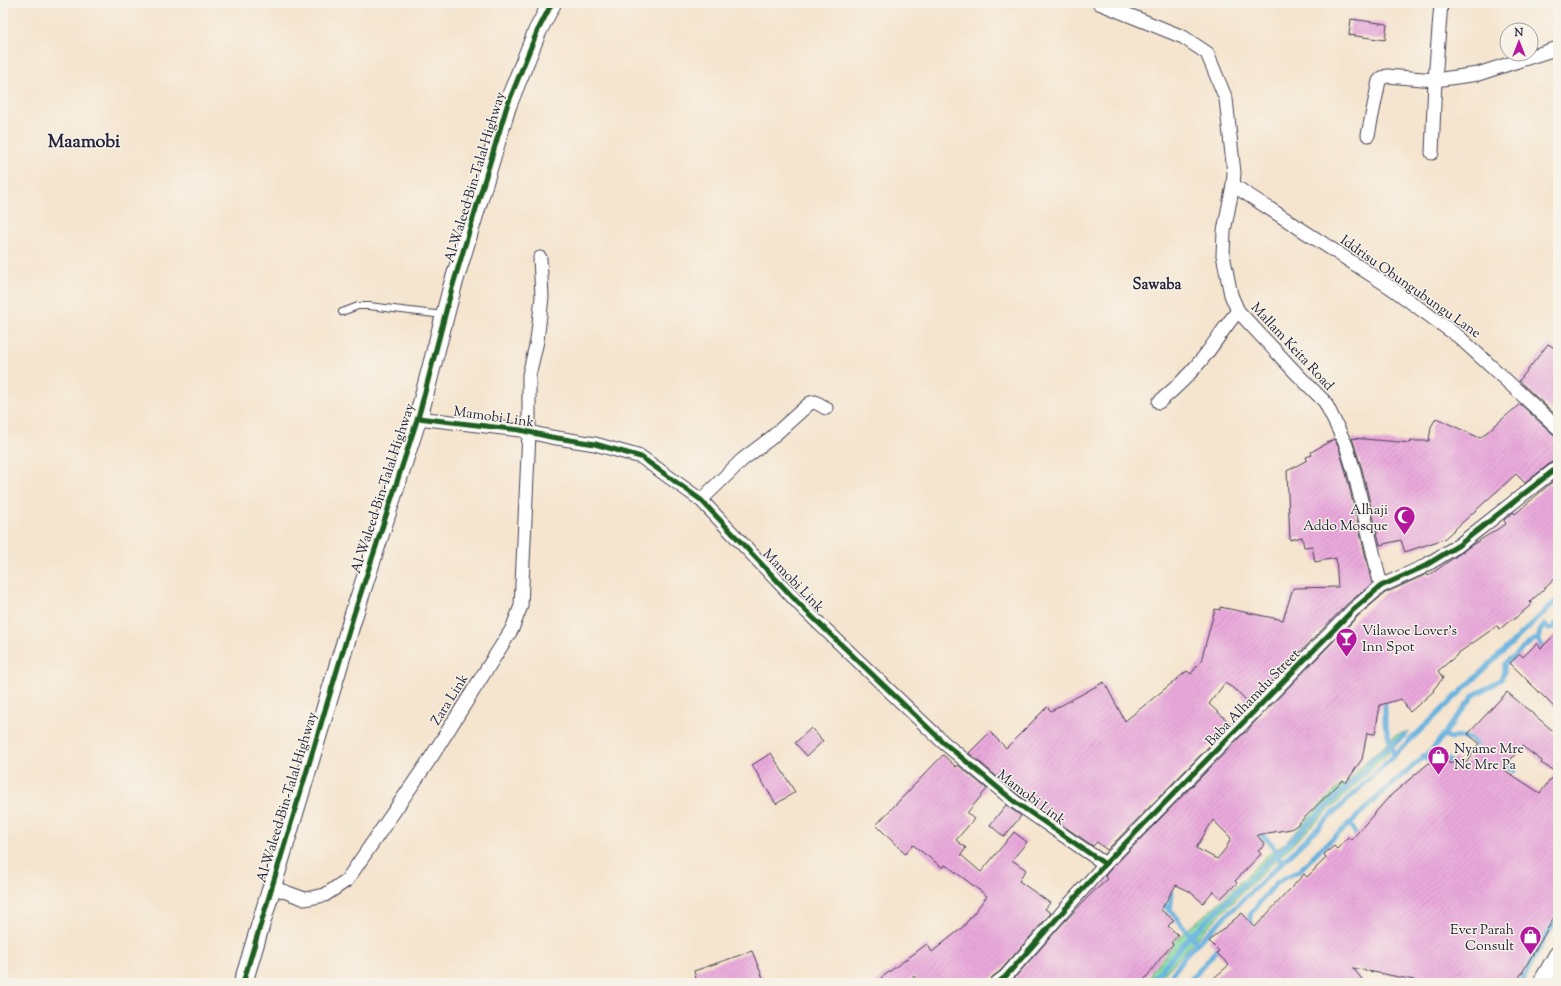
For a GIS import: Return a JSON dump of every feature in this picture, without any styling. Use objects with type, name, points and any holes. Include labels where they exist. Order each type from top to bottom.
[{"type":"street","name":"Al-Waleed Bin-Talal Highway","points":[[243,983],[354,614],[418,418],[444,316],[507,106],[537,32],[552,3]]},
{"type":"street","name":"Mallam Keita Road","points":[[1099,3],[1183,37],[1207,54],[1226,99],[1232,142],[1233,185],[1224,231],[1223,255],[1231,295],[1238,311],[1297,374],[1326,402],[1346,445],[1354,472],[1381,586]]},
{"type":"street","points":[[1432,153],[1435,80],[1441,3]]},
{"type":"street","points":[[1368,135],[1379,81],[1382,78],[1387,76],[1435,80],[1478,74],[1558,48]]},
{"type":"street","name":"Iddrisu Obungubungu Lane","points":[[1233,185],[1390,287],[1459,337],[1558,428]]},
{"type":"street","name":"Zara Link","points":[[272,887],[305,899],[326,895],[347,880],[432,756],[512,629],[522,606],[529,433],[529,375],[537,341],[542,297],[540,258]]},
{"type":"street","points":[[1159,402],[1176,389],[1204,357],[1225,326],[1238,311]]},
{"type":"street","points":[[701,500],[742,460],[771,438],[810,403],[815,402],[826,408]]},
{"type":"street","name":"Mamobi Link","points":[[418,418],[520,430],[529,433],[595,444],[641,457],[701,500],[804,609],[943,742],[1015,802],[1105,864]]},
{"type":"street","name":"Baba Alhamdu Street","points":[[996,983],[1005,977],[1105,864],[1337,627],[1381,586],[1423,566],[1459,545],[1558,467]]},
{"type":"street","points":[[1542,983],[1558,955]]},
{"type":"lane","points":[[342,312],[358,306],[369,306],[444,316]]},
{"type":"green space","points":[[1410,732],[1393,748],[1391,739],[1396,735]]},
{"type":"green space","points":[[1387,743],[1389,752],[1360,781],[1241,894],[1156,983],[1145,983],[1152,971],[1182,934],[1221,901],[1270,853],[1285,843],[1328,797],[1341,785],[1346,785],[1363,764]]},
{"type":"building","points":[[1351,19],[1387,24],[1385,40],[1349,35]]},
{"type":"building","points":[[1548,344],[1558,350],[1558,417],[1519,381]]},
{"type":"building","points":[[1520,404],[1553,434],[1558,436],[1558,441],[1553,446],[1558,451],[1558,459],[1553,461],[1525,483],[1516,474],[1444,539],[1405,552],[1401,540],[1380,545],[1362,469],[1352,438],[1411,443],[1410,441],[1429,441],[1431,427],[1436,418],[1480,438]]},
{"type":"building","points":[[1334,439],[1339,448],[1346,473],[1372,584],[1347,604],[1250,704],[1236,690],[1225,683],[1209,704],[1231,724],[1107,850],[1097,842],[1093,846],[1020,796],[969,753],[990,732],[1006,748],[1047,707],[1051,711],[1104,682],[1125,721],[1187,671],[1191,674],[1201,661],[1215,609],[1220,610],[1220,607],[1283,620],[1293,588],[1338,587],[1336,558],[1315,562],[1312,546],[1304,547],[1302,537],[1290,540],[1287,471],[1307,460],[1306,457],[1312,455],[1311,452]]},
{"type":"building","points":[[1558,477],[1558,576],[1530,602],[1532,604],[1513,620],[1512,619],[1500,629],[1497,626],[1457,654],[1438,671],[1443,678],[1433,690],[1434,691],[1410,712],[1401,699],[1380,705],[1375,734],[1367,733],[1362,759],[1346,783],[1343,780],[1297,825],[1291,829],[1257,835],[1265,845],[1258,851],[1261,854],[1235,881],[1237,883],[1221,898],[1213,891],[1203,903],[1189,891],[1176,885],[1161,910],[1174,920],[1168,926],[1178,935],[1171,943],[1173,944],[1142,983],[1010,983],[1065,921],[1108,879],[1105,876],[1111,869],[1245,732],[1246,733],[1250,727],[1358,616],[1385,593],[1427,574],[1428,576],[1472,545],[1506,524],[1504,520],[1513,512],[1515,514]],"holes":[[[1213,820],[1231,838],[1226,848],[1217,859],[1196,848]]]},
{"type":"building","points":[[1558,632],[1558,711],[1510,663],[1520,654],[1523,657],[1537,643],[1541,648]]},
{"type":"building","points":[[1507,692],[1558,735],[1558,911],[1516,983],[1413,983],[1414,980],[1353,968],[1365,983],[1208,983],[1229,965],[1217,953],[1219,951],[1209,941],[1242,913],[1255,927],[1304,874],[1307,877],[1326,858],[1324,854],[1334,846],[1337,849],[1348,837],[1351,840],[1389,797],[1430,762],[1436,769],[1443,759],[1451,764],[1455,758],[1465,765],[1479,743],[1468,734]],"holes":[[[1522,746],[1542,761],[1541,763],[1556,772],[1540,793],[1503,769]]]},
{"type":"building","points":[[811,728],[823,741],[807,756],[795,743]]},
{"type":"building","points":[[771,753],[795,792],[776,804],[752,765]]},
{"type":"building","points":[[943,755],[956,767],[958,765],[987,789],[967,813],[974,819],[956,840],[966,848],[961,855],[981,872],[1014,832],[1027,842],[1012,860],[1026,870],[1019,881],[1050,903],[1045,909],[1051,913],[1000,971],[992,977],[989,983],[919,983],[914,976],[905,983],[874,983],[927,944],[932,952],[963,927],[987,896],[950,868],[945,865],[943,868],[913,845],[905,854],[876,825]]},
{"type":"building","points":[[1006,805],[1021,816],[1004,837],[990,825]]},
{"type":"building","points":[[752,951],[765,983],[697,983],[694,971]]},
{"type":"waterway","points":[[1166,983],[1187,953],[1558,599]]},
{"type":"waterway","points":[[1246,926],[1251,922],[1250,914],[1277,882],[1300,870],[1319,850],[1432,750],[1474,695],[1501,679],[1504,672],[1504,665],[1533,640],[1538,639],[1540,631],[1545,624],[1549,629],[1558,624]]},
{"type":"waterway","points":[[1538,639],[1546,652]]},
{"type":"waterway","points":[[1385,698],[1385,724],[1394,755]]},
{"type":"waterway","points":[[1150,983],[1188,938],[1364,771],[1375,757],[1405,735]]},
{"type":"waterway","points":[[1443,735],[1451,738],[1464,737],[1470,739],[1482,749]]},
{"type":"waterway","points":[[1432,750],[1452,763]]},
{"type":"waterway","points":[[1423,756],[1430,761],[1433,767]]},
{"type":"waterway","points":[[1502,762],[1514,771]]},
{"type":"waterway","points":[[1350,823],[1359,840]]},
{"type":"waterway","points":[[1257,831],[1271,843],[1282,863]]},
{"type":"waterway","points":[[1170,910],[1172,892]]},
{"type":"waterway","points":[[1159,900],[1170,910],[1197,943]]},
{"type":"waterway","points":[[1521,983],[1542,943],[1558,918]]},
{"type":"waterway","points":[[1188,983],[1221,945]]},
{"type":"cycle path","points":[[243,983],[354,614],[420,411],[452,288],[507,106],[537,32],[552,3]]},
{"type":"cycle path","points":[[418,418],[520,430],[595,444],[641,457],[701,500],[804,609],[943,742],[1015,802],[1105,864]]},
{"type":"cycle path","points":[[997,983],[1005,977],[1105,864],[1353,610],[1381,586],[1423,567],[1459,545],[1558,467]]},
{"type":"place","name":"Alhaji Addo Mosque","points":[[1404,536]]},
{"type":"place","name":"Vilawoe Lover's Inn Spot","points":[[1346,658]]},
{"type":"place","name":"Nyame Mre Ne Mre Pa","points":[[1438,776]]},
{"type":"place","name":"Ever Parah Consult","points":[[1530,956]]},
{"type":"district","name":"Maamobi","points":[[84,141]]},
{"type":"district","name":"Sawaba","points":[[1157,284]]}]
